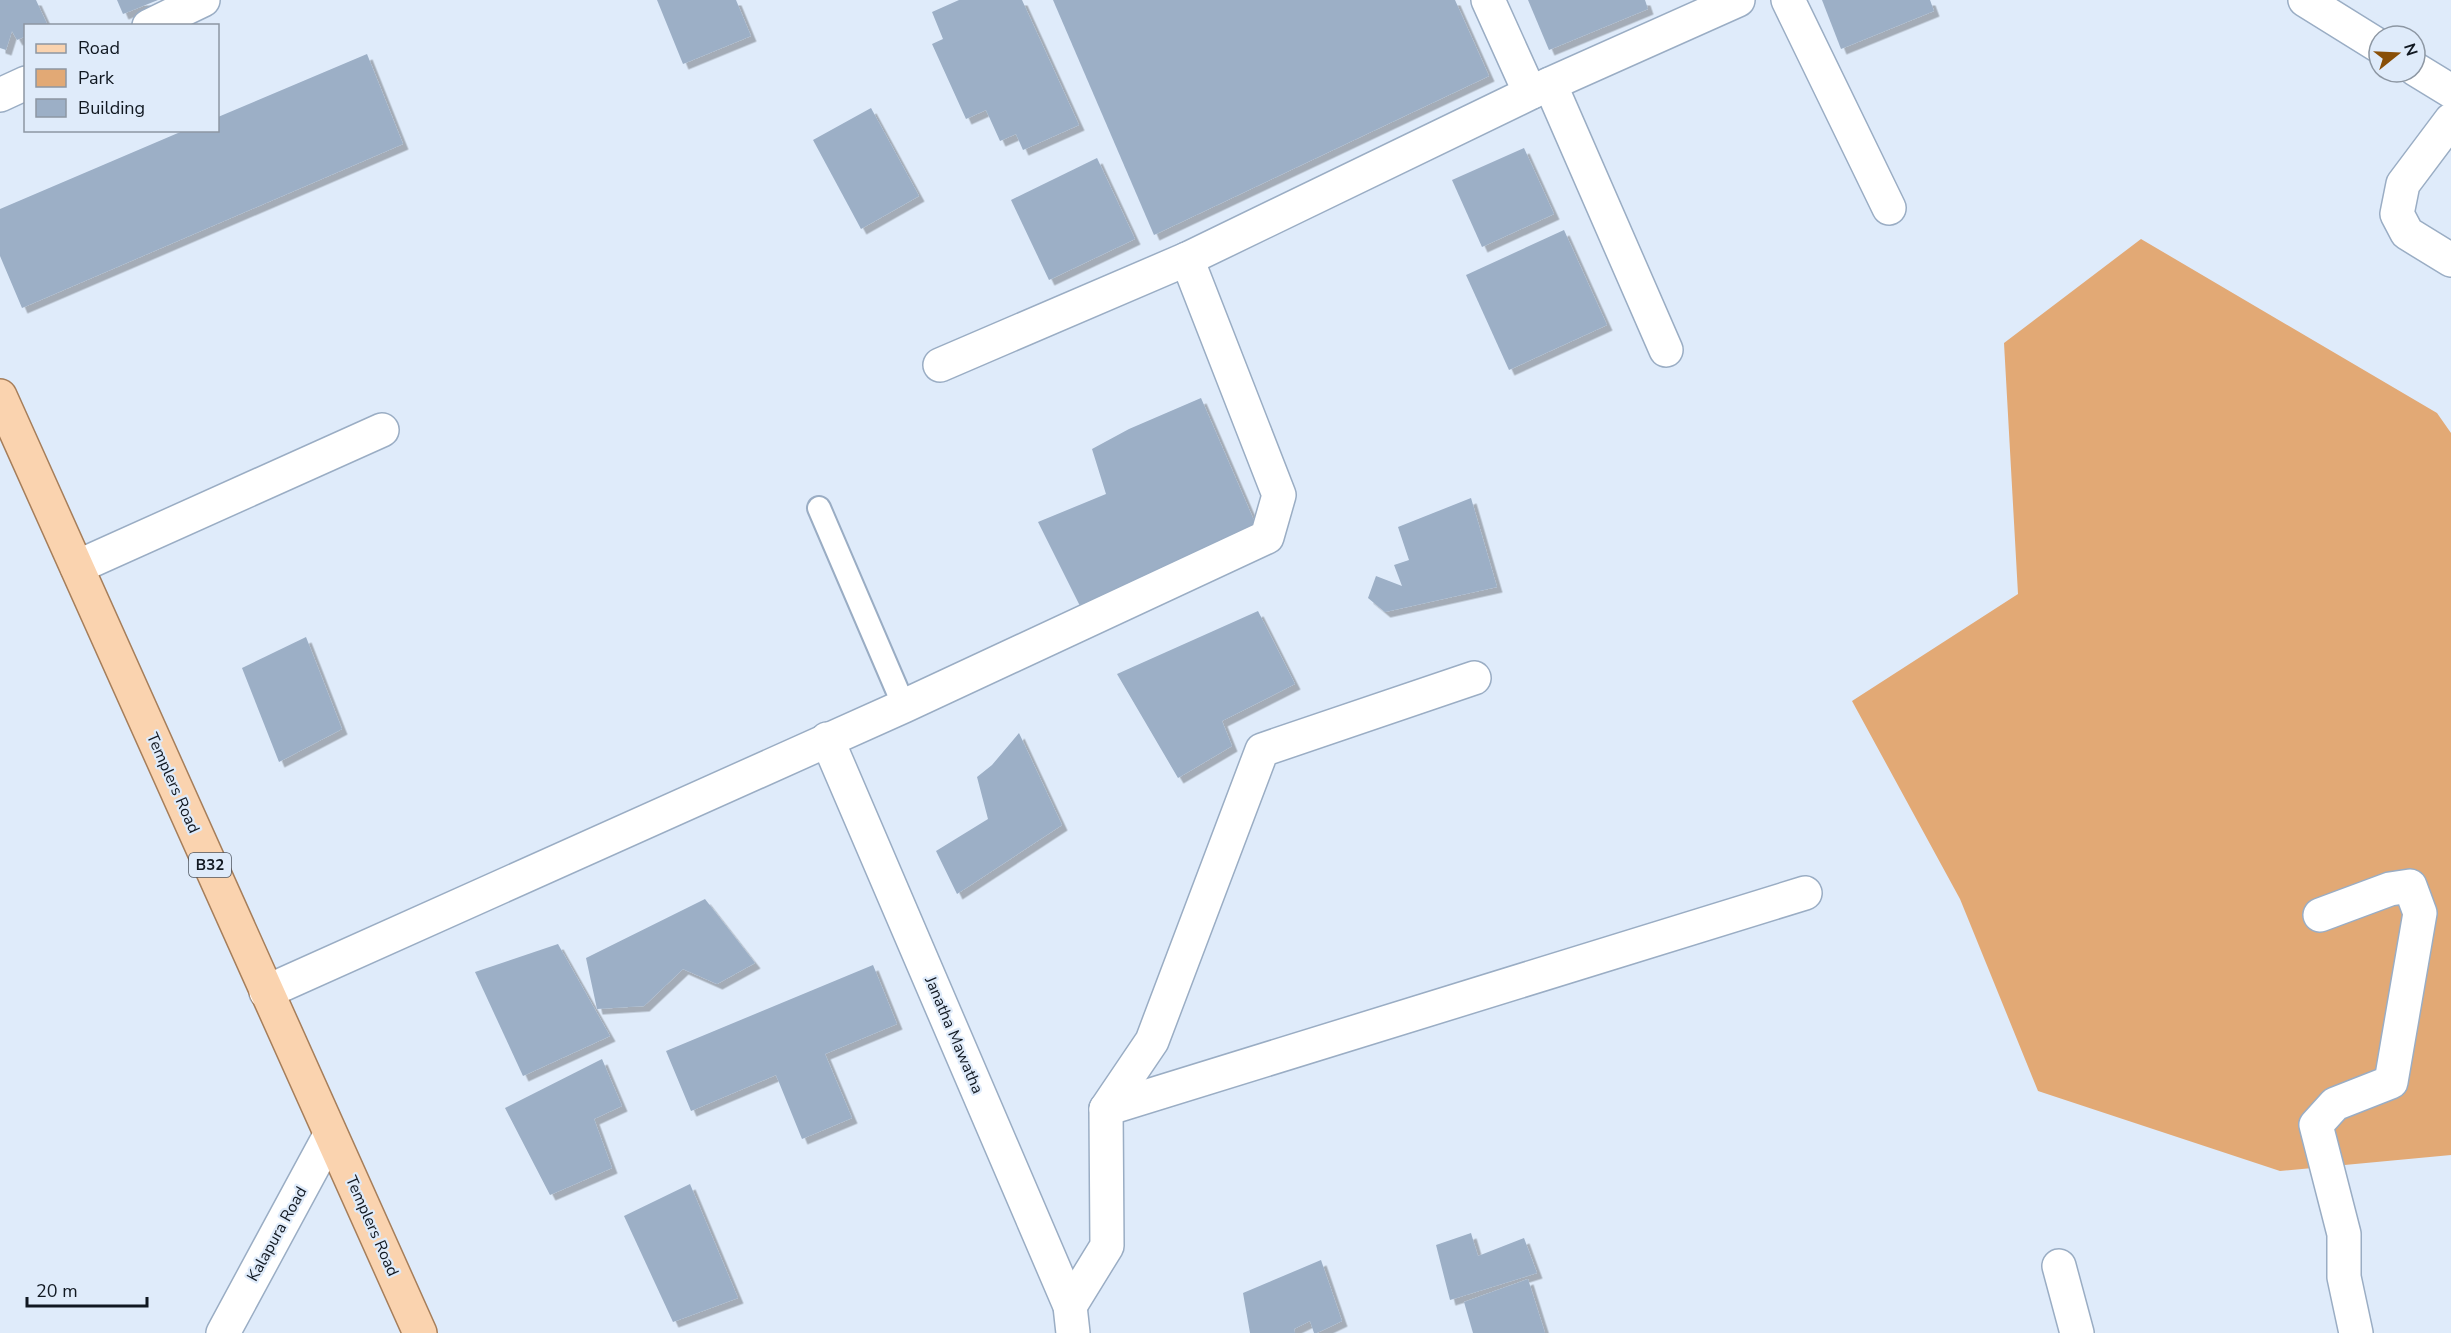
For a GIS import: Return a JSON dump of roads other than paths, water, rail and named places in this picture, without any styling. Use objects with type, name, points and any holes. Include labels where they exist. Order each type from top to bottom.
[{"type":"main road","name":"Templers Road","points":[[1,399],[420,1333]]},
{"type":"street","points":[[153,24],[203,0]]},
{"type":"street","points":[[1488,0],[1540,88],[1666,350]]},
{"type":"street","points":[[940,365],[1187,259],[1540,88],[1738,0]]},
{"type":"street","points":[[1788,0],[1889,208]]},
{"type":"street","points":[[2305,0],[2367,39]]},
{"type":"street","points":[[2427,76],[2451,91]]},
{"type":"street","points":[[0,95],[24,84]]},
{"type":"street","points":[[2451,120],[2403,184],[2397,214],[2407,233],[2451,260]]},
{"type":"street","points":[[266,992],[904,706],[1267,537],[1279,495],[1187,259]]},
{"type":"street","points":[[77,567],[382,430]]},
{"type":"street","points":[[1071,1320],[1107,1246],[1106,1109],[1152,1041],[1262,750],[1474,678]]},
{"type":"street","name":"Janatha Mawatha","points":[[827,739],[1071,1320]]},
{"type":"street","points":[[2320,915],[2390,889],[2410,886],[2420,913],[2391,1082],[2335,1104],[2316,1125],[2344,1234],[2344,1277],[2355,1333]]},
{"type":"street","points":[[1106,1109],[1805,893]]},
{"type":"street","name":"Kalapura Road","points":[[223,1333],[330,1135]]},
{"type":"street","points":[[2059,1266],[2078,1333]]},
{"type":"lane","points":[[819,508],[904,706]]}]
